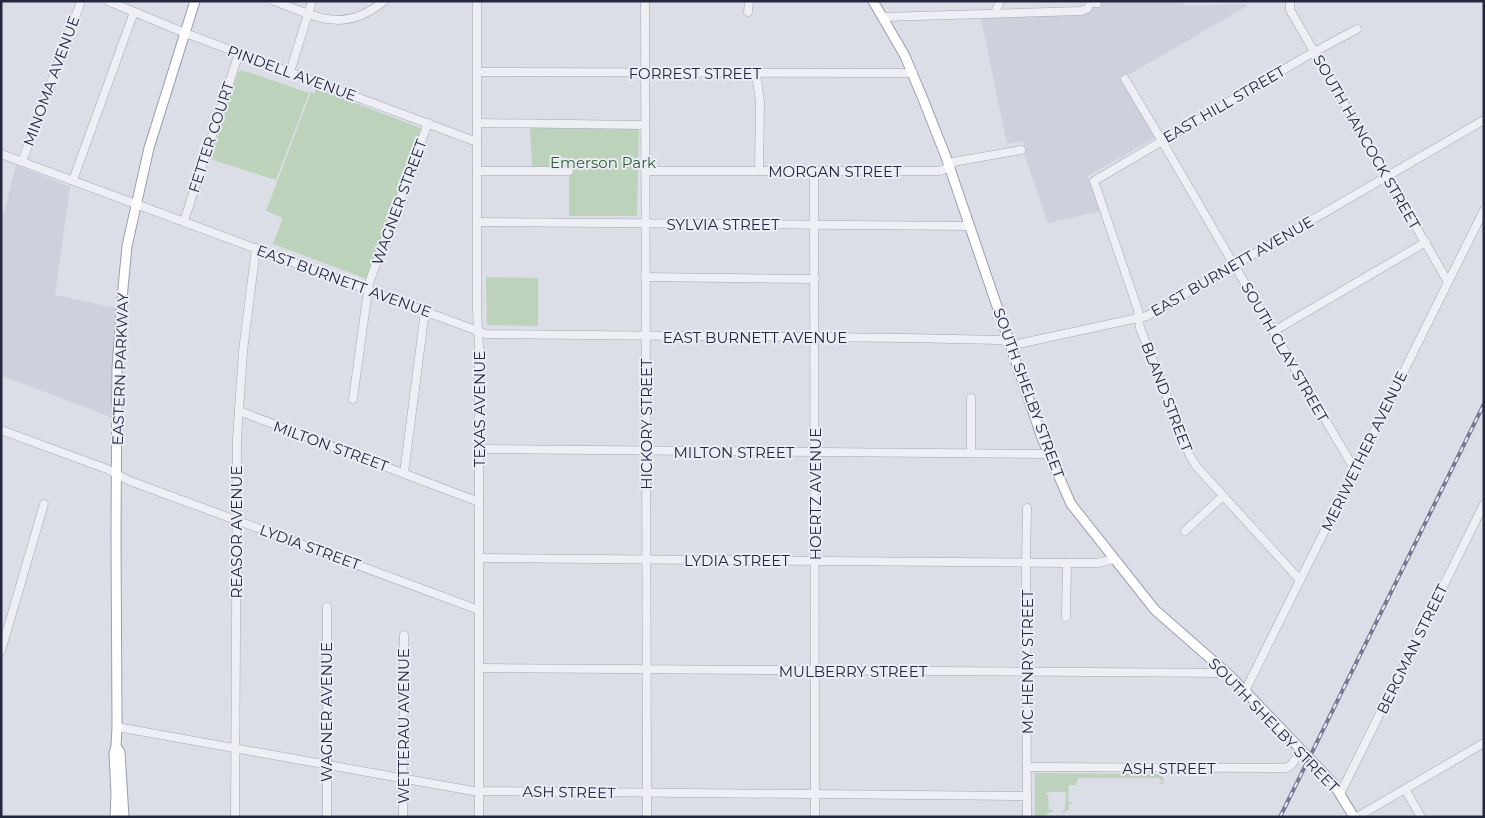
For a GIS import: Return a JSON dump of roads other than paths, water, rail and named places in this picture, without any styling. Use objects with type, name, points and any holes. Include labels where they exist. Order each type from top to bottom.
[{"type":"main road","name":"EASTERN PARKWAY","points":[[115,817],[114,753],[117,727],[116,535],[120,323],[128,246],[149,148],[195,1]]},
{"type":"main road","name":"SOUTH SHELBY STREET","points":[[873,1],[913,73],[949,167],[1048,454],[1071,504],[1160,616],[1245,692],[1333,783],[1356,817]]},
{"type":"main road","name":"EASTERN PARKWAY","points":[[116,747],[120,752],[124,817]]},
{"type":"street","name":"MINOMA AVENUE","points":[[22,162],[81,1]]},
{"type":"street","name":"PINDELL AVENUE","points":[[108,1],[185,34],[477,142]]},
{"type":"street","points":[[274,1],[308,14],[333,20],[350,19],[366,14],[384,1]]},
{"type":"street","points":[[290,72],[312,1]]},
{"type":"street","name":"TEXAS AVENUE","points":[[477,1],[479,817]]},
{"type":"street","name":"HICKORY STREET","points":[[645,1],[647,817]]},
{"type":"street","points":[[748,12],[749,1]]},
{"type":"street","points":[[995,13],[1000,1]]},
{"type":"street","name":"SOUTH HANCOCK STREET","points":[[1290,1],[1290,10],[1448,282]]},
{"type":"street","points":[[883,17],[1081,11],[1088,8],[1091,2],[1097,2]]},
{"type":"street","points":[[73,180],[134,12]]},
{"type":"street","name":"EAST HILL STREET","points":[[1094,181],[1162,140],[1356,30]]},
{"type":"street","name":"FETTER COURT","points":[[184,221],[239,53]]},
{"type":"street","name":"FORREST STREET","points":[[477,72],[913,73]]},
{"type":"street","points":[[756,73],[760,102],[759,171]]},
{"type":"street","name":"SOUTH CLAY STREET","points":[[1125,79],[1355,470]]},
{"type":"street","name":"EAST BURNETT AVENUE","points":[[1,154],[486,334],[999,340],[1018,344],[1147,316],[1484,120]]},
{"type":"street","name":"WAGNER STREET","points":[[353,399],[370,282],[428,123]]},
{"type":"street","points":[[477,123],[645,125]]},
{"type":"street","name":"MORGAN STREET","points":[[645,171],[940,171],[949,167],[953,162],[1021,150]]},
{"type":"street","points":[[477,171],[569,171]]},
{"type":"street","name":"HOERTZ AVENUE","points":[[814,171],[815,817]]},
{"type":"street","name":"BLAND STREET","points":[[1094,181],[1138,310],[1140,328],[1190,456],[1196,466],[1300,580]]},
{"type":"street","name":"MERIWETHER AVENUE","points":[[1245,692],[1484,210]]},
{"type":"street","name":"SYLVIA STREET","points":[[477,222],[969,226]]},
{"type":"street","points":[[1274,331],[1426,242]]},
{"type":"street","name":"REASOR AVENUE","points":[[235,817],[237,439],[243,351],[256,248]]},
{"type":"street","points":[[645,277],[814,279]]},
{"type":"street","points":[[404,473],[425,311]]},
{"type":"street","points":[[970,453],[971,398]]},
{"type":"street","name":"MILTON STREET","points":[[239,411],[479,502]]},
{"type":"street","name":"LYDIA STREET","points":[[1,430],[479,610]]},
{"type":"street","name":"MILTON STREET","points":[[479,449],[1048,454]]},
{"type":"street","points":[[1185,531],[1223,496]]},
{"type":"street","points":[[1,651],[44,504]]},
{"type":"street","name":"BERGMAN STREET","points":[[1340,794],[1484,504]]},
{"type":"street","name":"MC HENRY STREET","points":[[1027,508],[1027,817]]},
{"type":"street","name":"LYDIA STREET","points":[[479,558],[1067,564],[1098,563],[1114,559]]},
{"type":"street","points":[[1066,617],[1067,564]]},
{"type":"street","name":"WAGNER AVENUE","points":[[326,608],[327,817]]},
{"type":"street","name":"WETTERAU AVENUE","points":[[403,817],[404,635]]},
{"type":"street","name":"MULBERRY STREET","points":[[479,668],[1226,673]]},
{"type":"street","name":"ASH STREET","points":[[117,727],[479,791],[1027,796]]},
{"type":"street","points":[[1356,817],[1484,743]]},
{"type":"street","name":"ASH STREET","points":[[1027,767],[1286,768],[1291,765],[1302,751]]},
{"type":"street","points":[[1405,789],[1421,817]]},
{"type":"railway","points":[[1280,817],[1484,404]]},
{"type":"park label","name":"Emerson Park","points":[[603,162]]}]
